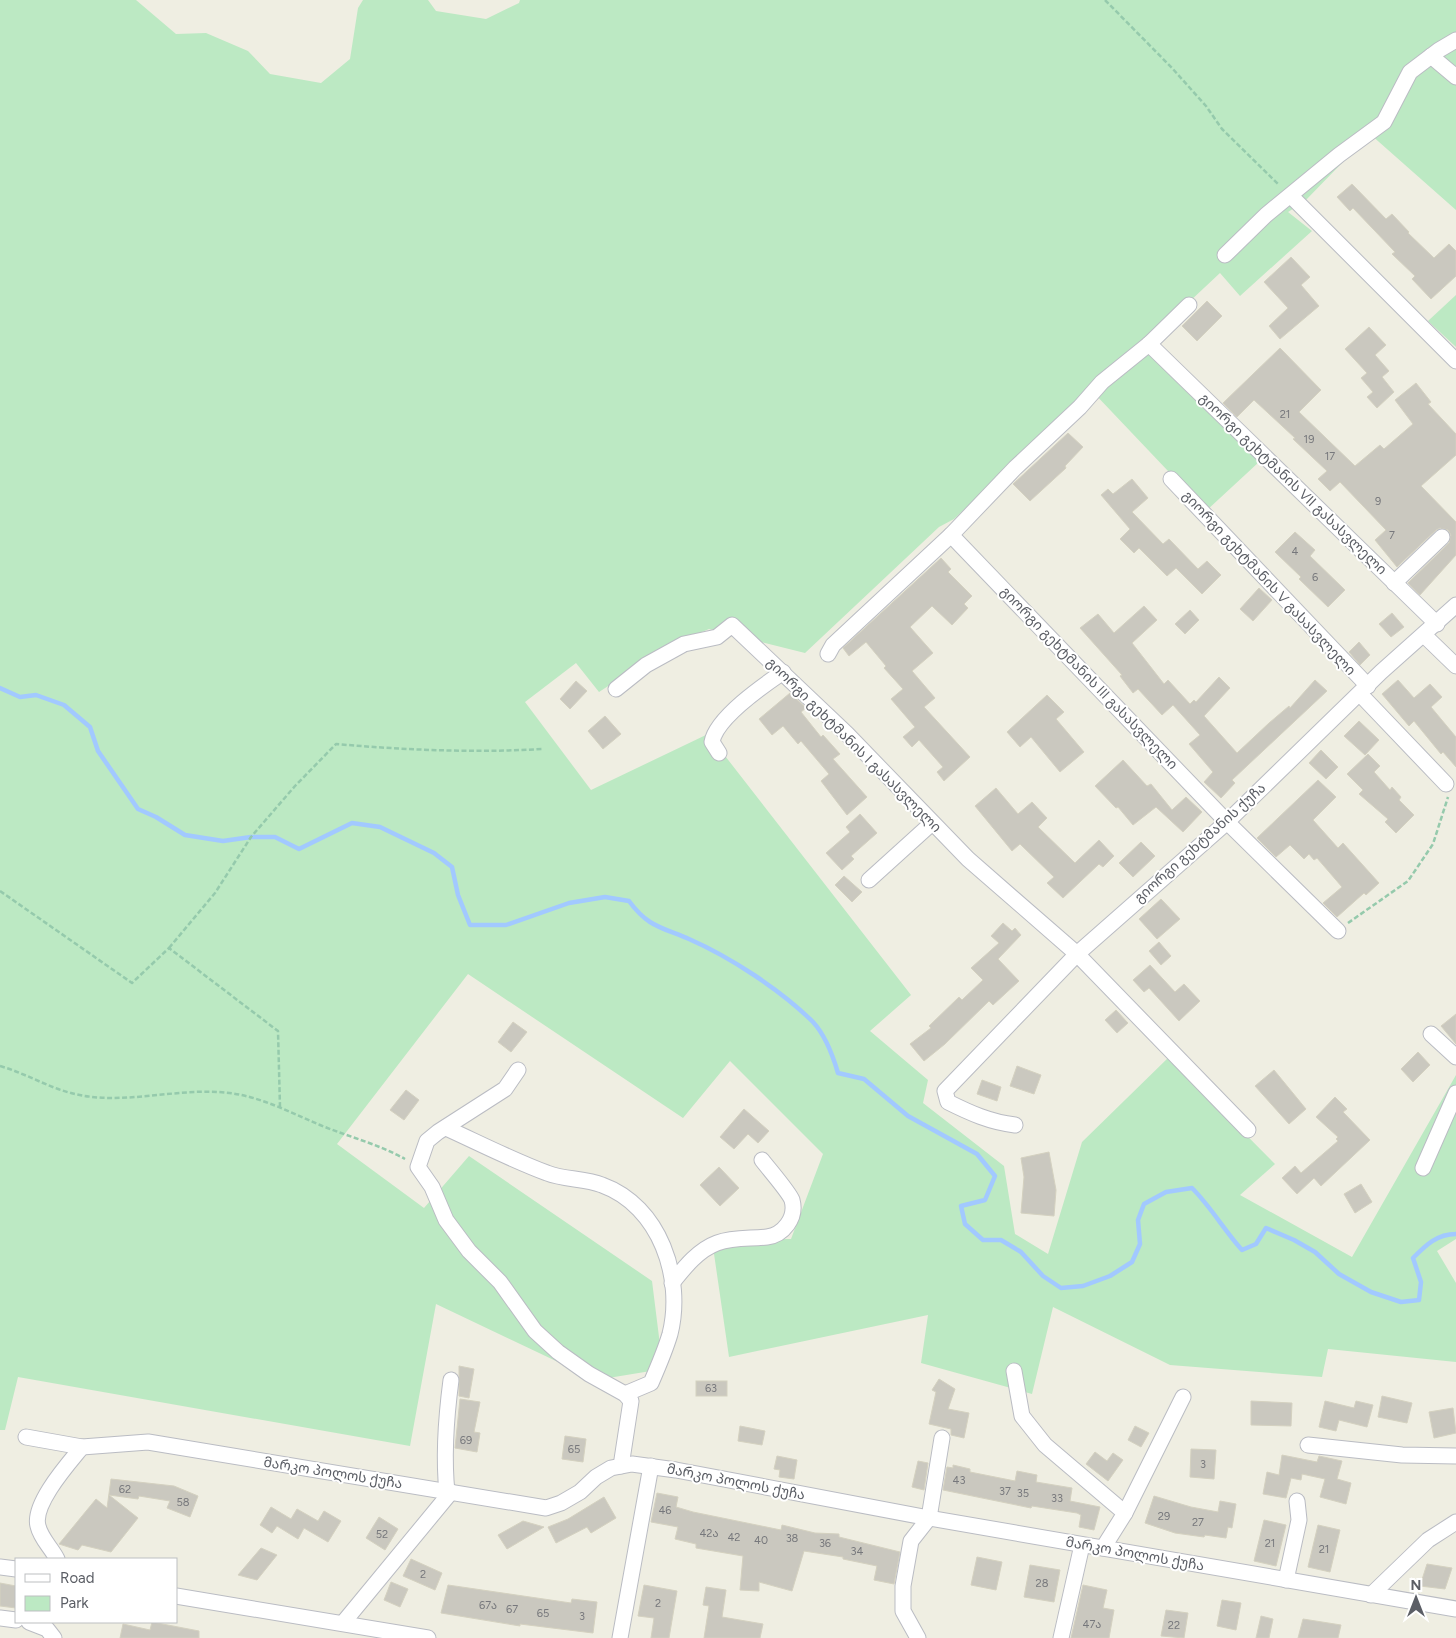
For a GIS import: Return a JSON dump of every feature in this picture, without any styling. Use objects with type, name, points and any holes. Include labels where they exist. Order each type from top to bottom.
[{"type":"street","points":[[1225,255],[1266,215],[1339,154],[1384,122],[1410,72],[1456,40]]},
{"type":"street","points":[[1431,56],[1456,77]]},
{"type":"street","points":[[1291,196],[1456,361]]},
{"type":"street","points":[[828,654],[833,645],[951,535],[1014,468],[1080,407],[1102,382],[1149,344],[1189,305]]},
{"type":"street","name":"გიორგი გეხტმანის VII გასასვლელი","points":[[1149,344],[1437,624]]},
{"type":"street","name":"გიორგი გეხტმანის V გასასვლელი","points":[[1171,479],[1364,690],[1446,784]]},
{"type":"street","name":"გიორგი გეხტმანის III გასასვლელი","points":[[951,535],[1227,822],[1338,930]]},
{"type":"street","points":[[1394,583],[1442,537]]},
{"type":"street","name":"გიორგი გეხტმანის ქუჩა","points":[[1014,1125],[995,1123],[948,1102],[945,1091],[1077,954],[1227,822],[1364,690],[1425,636],[1456,605]]},
{"type":"street","name":"გიორგი გეხტმანის I გასასვლელი","points":[[616,689],[646,665],[684,644],[718,636],[732,625],[783,672],[968,859],[1077,954],[1248,1130]]},
{"type":"street","points":[[1425,636],[1456,666]]},
{"type":"street","points":[[719,753],[712,742],[715,732],[731,714],[783,672]]},
{"type":"street","points":[[869,880],[932,823]]},
{"type":"street","points":[[1431,1034],[1456,1057]]},
{"type":"street","points":[[518,1070],[505,1089],[427,1141],[418,1167],[432,1187],[446,1220],[469,1250],[500,1282],[535,1331],[558,1352],[589,1374],[625,1394],[631,1400],[621,1466]]},
{"type":"street","points":[[1423,1168],[1456,1093]]},
{"type":"street","points":[[446,1128],[548,1174],[602,1184],[618,1193],[644,1214],[660,1238],[670,1262],[673,1302],[670,1332],[662,1358],[651,1383],[625,1394]]},
{"type":"street","points":[[672,1283],[700,1253],[715,1243],[734,1238],[767,1237],[779,1234],[785,1229],[792,1216],[792,1200],[762,1160]]},
{"type":"street","points":[[1014,1372],[1022,1416],[1033,1430],[1045,1445],[1125,1513]]},
{"type":"street","points":[[343,1623],[449,1492],[444,1461],[451,1380]]},
{"type":"street","points":[[1103,1548],[1125,1513],[1183,1397]]},
{"type":"street","name":"მარკო პოლოს ქუჩა","points":[[26,1437],[82,1447],[148,1442],[546,1508],[561,1503],[580,1492],[596,1477],[611,1468],[632,1464],[651,1466],[929,1518],[1456,1609]]},
{"type":"street","points":[[918,1638],[903,1611],[903,1586],[911,1541],[929,1518],[942,1438]]},
{"type":"street","points":[[1308,1445],[1402,1455],[1456,1456]]},
{"type":"street","points":[[56,1558],[41,1537],[37,1523],[41,1506],[58,1475],[82,1447]]},
{"type":"street","points":[[620,1638],[651,1466]]},
{"type":"street","points":[[1286,1580],[1299,1520],[1297,1501]]},
{"type":"street","points":[[1371,1595],[1428,1540],[1456,1522]]},
{"type":"street","points":[[1061,1638],[1082,1544]]},
{"type":"street","points":[[0,1567],[15,1569]]},
{"type":"street","points":[[178,1596],[428,1638]]},
{"type":"street","points":[[0,1618],[15,1620]]},
{"type":"street","points":[[32,1623],[47,1629],[54,1638]]},
{"type":"path","points":[[1105,0],[1172,68],[1206,106],[1222,129],[1291,196]]},
{"type":"path","points":[[0,891],[132,983],[169,948],[215,894],[251,837],[295,786],[336,744],[407,750],[501,752],[543,749]]},
{"type":"path","points":[[1338,930],[1408,881],[1433,844],[1449,794],[1446,784]]},
{"type":"path","points":[[169,948],[278,1031],[280,1107]]},
{"type":"path","points":[[0,1066],[24,1073],[71,1094],[117,1098],[169,1092],[220,1092],[252,1097],[380,1146],[418,1167]]},
{"type":"green space","points":[[0,0],[136,0],[176,34],[206,33],[248,51],[270,74],[321,83],[350,59],[358,8],[363,0],[428,0],[436,11],[486,19],[519,3],[520,0],[1456,0],[1456,210],[1370,134],[1305,201],[1288,212],[1312,231],[1240,296],[1220,273],[1141,347],[1259,462],[1206,511],[1093,392],[1083,398],[954,519],[939,527],[805,653],[709,629],[671,645],[599,692],[576,663],[525,702],[591,790],[708,734],[911,995],[870,1031],[928,1080],[923,1103],[1004,1166],[1015,1234],[1048,1254],[1082,1142],[1169,1057],[1275,1164],[1240,1195],[1352,1257],[1456,1075],[1456,1239],[1437,1251],[1456,1283],[1456,1362],[1328,1349],[1322,1377],[1170,1365],[1053,1307],[1032,1394],[921,1363],[928,1315],[729,1357],[712,1240],[791,1239],[823,1154],[730,1061],[683,1118],[468,974],[337,1144],[424,1208],[469,1156],[652,1281],[663,1369],[596,1380],[436,1304],[410,1446],[18,1377],[5,1430],[0,1430]]},
{"type":"green space","points":[[1456,295],[1456,347],[1428,321]]},
{"type":"building","points":[[1352,184],[1386,219],[1392,214],[1408,233],[1434,258],[1449,244],[1456,251],[1456,276],[1431,299],[1412,279],[1415,276],[1392,254],[1395,252],[1353,208],[1350,211],[1337,197]]},
{"type":"building","points":[[1291,257],[1310,277],[1301,285],[1319,306],[1280,339],[1269,326],[1288,308],[1264,282]]},
{"type":"building","points":[[1207,301],[1222,316],[1197,341],[1182,326]]},
{"type":"building","points":[[1369,327],[1386,345],[1375,355],[1389,371],[1382,377],[1394,392],[1377,408],[1367,397],[1373,392],[1361,378],[1367,373],[1345,349]]},
{"type":"building","points":[[1280,348],[1321,390],[1299,412],[1355,466],[1380,445],[1384,449],[1413,424],[1395,400],[1416,383],[1431,402],[1428,404],[1456,434],[1456,455],[1421,486],[1456,522],[1456,555],[1420,595],[1408,583],[1449,543],[1451,535],[1448,530],[1440,528],[1436,530],[1397,567],[1375,540],[1386,530],[1340,482],[1330,491],[1318,479],[1327,471],[1293,439],[1295,438],[1254,400],[1237,417],[1223,403]]},
{"type":"building","points":[[1068,433],[1083,447],[1065,466],[1066,468],[1030,501],[1013,484]]},
{"type":"building","points":[[1132,479],[1148,498],[1132,512],[1163,544],[1169,539],[1198,569],[1207,561],[1221,575],[1202,594],[1176,568],[1167,576],[1139,548],[1134,553],[1120,539],[1130,529],[1101,495],[1108,489],[1113,494]]},
{"type":"building","points":[[1295,532],[1315,550],[1310,556],[1345,590],[1328,607],[1275,552]]},
{"type":"building","points":[[941,558],[951,569],[948,572],[972,596],[964,604],[968,608],[952,625],[932,606],[910,627],[933,653],[912,671],[935,698],[924,707],[970,757],[944,781],[937,772],[943,767],[919,740],[912,747],[903,737],[915,727],[891,699],[903,689],[884,668],[886,666],[866,642],[849,656],[843,648]]},
{"type":"building","points":[[1259,588],[1272,600],[1253,621],[1240,609]]},
{"type":"building","points":[[1144,606],[1157,620],[1132,643],[1164,684],[1168,680],[1190,704],[1194,700],[1196,702],[1219,677],[1230,688],[1204,716],[1237,753],[1289,706],[1290,708],[1315,680],[1327,691],[1232,780],[1235,783],[1221,798],[1204,782],[1213,772],[1189,744],[1200,735],[1173,705],[1162,715],[1138,689],[1133,693],[1120,676],[1122,675],[1080,628],[1098,614],[1114,633]]},
{"type":"building","points":[[1190,610],[1199,620],[1185,634],[1175,624]]},
{"type":"building","points":[[1392,613],[1404,627],[1391,637],[1379,624]]},
{"type":"building","points":[[1359,642],[1370,655],[1360,665],[1349,652]]},
{"type":"building","points":[[1398,680],[1414,698],[1430,684],[1442,697],[1431,707],[1456,737],[1456,767],[1443,752],[1441,754],[1414,721],[1409,726],[1382,694]]},
{"type":"building","points":[[576,681],[587,691],[570,709],[560,699]]},
{"type":"building","points":[[790,693],[806,708],[801,712],[821,737],[823,735],[840,754],[833,759],[867,797],[847,815],[821,781],[829,774],[801,741],[798,744],[783,726],[772,735],[759,719]]},
{"type":"building","points":[[1047,695],[1064,712],[1056,719],[1084,752],[1060,772],[1031,737],[1020,747],[1007,732]]},
{"type":"building","points":[[605,716],[621,734],[603,749],[588,731]]},
{"type":"building","points":[[1359,721],[1379,740],[1365,755],[1344,736]]},
{"type":"building","points":[[1321,750],[1338,767],[1326,779],[1309,763]]},
{"type":"building","points":[[1368,754],[1380,766],[1374,772],[1390,790],[1392,787],[1401,797],[1399,800],[1414,815],[1396,833],[1385,822],[1388,819],[1359,794],[1363,790],[1347,774]]},
{"type":"building","points":[[1123,760],[1147,786],[1151,784],[1172,810],[1186,797],[1202,812],[1183,832],[1156,807],[1133,825],[1118,807],[1116,808],[1095,786]]},
{"type":"building","points":[[1318,780],[1336,797],[1313,820],[1338,848],[1343,843],[1379,883],[1366,895],[1364,893],[1337,917],[1323,903],[1342,887],[1317,858],[1314,860],[1309,854],[1304,859],[1290,845],[1276,857],[1257,838]]},
{"type":"building","points":[[996,788],[1018,814],[1032,802],[1047,818],[1038,827],[1075,863],[1099,840],[1114,856],[1103,867],[1099,864],[1063,898],[1047,883],[1054,877],[1020,844],[1012,851],[975,806]]},
{"type":"building","points":[[860,814],[877,833],[851,856],[854,859],[842,870],[826,853],[850,832],[846,827]]},
{"type":"building","points":[[1141,842],[1155,856],[1133,877],[1119,863]]},
{"type":"building","points":[[844,876],[862,892],[852,902],[835,885]]},
{"type":"building","points":[[1161,899],[1180,919],[1157,939],[1139,919]]},
{"type":"building","points":[[1003,923],[1012,931],[1015,928],[1021,935],[998,959],[1019,981],[993,1005],[989,1001],[945,1044],[924,1061],[910,1044],[931,1028],[929,1026],[959,997],[962,1000],[983,980],[971,968],[999,943],[991,936]]},
{"type":"building","points":[[1159,942],[1171,956],[1161,965],[1149,951]]},
{"type":"building","points":[[1150,965],[1175,992],[1184,984],[1200,1001],[1179,1021],[1149,988],[1144,992],[1133,980]]},
{"type":"building","points":[[1116,1010],[1128,1023],[1117,1033],[1105,1020]]},
{"type":"building","points":[[1456,1014],[1456,1044],[1441,1026]]},
{"type":"building","points":[[513,1022],[527,1032],[511,1052],[498,1042]]},
{"type":"building","points":[[1418,1052],[1430,1065],[1413,1082],[1401,1069]]},
{"type":"building","points":[[1017,1066],[1041,1075],[1034,1094],[1010,1086]]},
{"type":"building","points":[[1274,1070],[1306,1109],[1289,1124],[1255,1086]]},
{"type":"building","points":[[982,1080],[1001,1087],[997,1101],[977,1094]]},
{"type":"building","points":[[406,1090],[419,1100],[404,1120],[390,1110]]},
{"type":"building","points":[[1335,1097],[1347,1109],[1343,1112],[1370,1140],[1321,1186],[1314,1178],[1297,1194],[1282,1178],[1295,1166],[1301,1173],[1338,1141],[1336,1139],[1338,1137],[1316,1117]]},
{"type":"building","points":[[744,1109],[769,1131],[758,1143],[748,1134],[734,1149],[720,1137]]},
{"type":"building","points":[[1049,1152],[1056,1190],[1054,1216],[1021,1213],[1024,1177],[1021,1158]]},
{"type":"building","points":[[719,1167],[739,1188],[720,1206],[700,1185]]},
{"type":"building","points":[[1361,1184],[1372,1202],[1355,1213],[1344,1194]]},
{"type":"building","points":[[459,1366],[474,1369],[469,1398],[459,1396]]},
{"type":"building","points":[[939,1379],[955,1389],[948,1409],[969,1413],[964,1438],[951,1435],[951,1429],[929,1424],[936,1392],[932,1390]]},
{"type":"building","points":[[696,1381],[727,1381],[727,1396],[696,1396]]},
{"type":"building","points":[[1382,1396],[1412,1403],[1407,1423],[1378,1417]]},
{"type":"building","points":[[460,1399],[480,1402],[474,1432],[480,1433],[477,1452],[455,1448]]},
{"type":"building","points":[[1251,1401],[1292,1403],[1291,1426],[1251,1425]]},
{"type":"building","points":[[1325,1401],[1354,1408],[1356,1401],[1373,1405],[1367,1427],[1339,1420],[1336,1431],[1319,1427]]},
{"type":"building","points":[[1453,1408],[1456,1433],[1434,1438],[1429,1412]]},
{"type":"building","points":[[740,1426],[765,1431],[762,1445],[738,1441]]},
{"type":"building","points":[[1135,1426],[1149,1433],[1141,1447],[1128,1440]]},
{"type":"building","points":[[565,1436],[586,1439],[583,1462],[562,1459]]},
{"type":"building","points":[[1191,1449],[1216,1450],[1214,1479],[1190,1477]]},
{"type":"building","points":[[1095,1452],[1107,1461],[1113,1453],[1123,1460],[1108,1481],[1086,1464]]},
{"type":"building","points":[[1282,1455],[1317,1462],[1319,1456],[1342,1461],[1337,1479],[1351,1483],[1346,1504],[1320,1497],[1325,1479],[1302,1474],[1301,1480],[1291,1478],[1286,1498],[1263,1494],[1267,1472],[1279,1475]]},
{"type":"building","points":[[777,1456],[797,1460],[794,1479],[779,1477],[780,1470],[774,1469]]},
{"type":"building","points":[[918,1461],[928,1463],[924,1490],[912,1487]]},
{"type":"building","points":[[953,1465],[970,1469],[970,1472],[1015,1481],[1017,1471],[1037,1475],[1036,1482],[1072,1488],[1070,1501],[1100,1507],[1094,1530],[1079,1527],[1081,1515],[1077,1513],[1032,1506],[1031,1508],[943,1490],[947,1467],[953,1468]]},
{"type":"building","points":[[111,1479],[174,1486],[198,1496],[190,1517],[167,1508],[170,1501],[139,1496],[138,1499],[109,1495],[138,1518],[111,1552],[82,1545],[78,1550],[59,1544],[96,1499],[107,1508]]},
{"type":"building","points":[[657,1493],[678,1497],[676,1507],[693,1512],[781,1530],[782,1525],[815,1533],[839,1534],[839,1537],[900,1552],[894,1584],[874,1580],[877,1566],[843,1559],[843,1557],[804,1551],[792,1591],[759,1582],[759,1591],[740,1590],[743,1556],[696,1548],[696,1544],[675,1539],[678,1527],[651,1522]]},
{"type":"building","points":[[1154,1496],[1191,1507],[1218,1512],[1220,1501],[1236,1504],[1232,1528],[1228,1527],[1226,1538],[1205,1535],[1204,1537],[1175,1533],[1145,1523]]},
{"type":"building","points":[[604,1497],[616,1518],[591,1533],[587,1527],[556,1543],[548,1527],[568,1519]]},
{"type":"building","points":[[271,1507],[291,1519],[297,1509],[318,1521],[324,1511],[341,1521],[328,1542],[304,1528],[298,1539],[277,1526],[272,1533],[260,1525]]},
{"type":"building","points":[[379,1517],[398,1529],[385,1550],[366,1538]]},
{"type":"building","points":[[1264,1520],[1286,1525],[1276,1566],[1254,1561]]},
{"type":"building","points":[[523,1521],[544,1527],[507,1549],[498,1535]]},
{"type":"building","points":[[1318,1525],[1340,1530],[1330,1572],[1308,1567]]},
{"type":"building","points":[[261,1548],[277,1555],[257,1580],[238,1575]]},
{"type":"building","points":[[977,1557],[1002,1562],[996,1590],[971,1585]]},
{"type":"building","points":[[411,1559],[442,1573],[435,1590],[403,1576]]},
{"type":"building","points":[[1427,1564],[1452,1568],[1445,1589],[1420,1586]]},
{"type":"building","points":[[1030,1565],[1060,1570],[1054,1602],[1024,1597]]},
{"type":"building","points":[[391,1582],[408,1589],[400,1607],[384,1600]]},
{"type":"building","points":[[0,1583],[15,1586],[15,1608],[0,1606]]},
{"type":"building","points":[[448,1585],[571,1603],[572,1599],[597,1602],[593,1633],[520,1624],[520,1626],[441,1613]]},
{"type":"building","points":[[644,1585],[677,1591],[669,1638],[651,1638],[654,1618],[638,1616]]},
{"type":"building","points":[[1083,1585],[1107,1590],[1103,1608],[1114,1610],[1109,1638],[1071,1638]]},
{"type":"building","points":[[706,1587],[726,1590],[722,1617],[763,1624],[760,1638],[704,1638],[709,1606],[703,1605]]},
{"type":"building","points":[[1222,1600],[1241,1603],[1236,1630],[1217,1626]]},
{"type":"building","points":[[1166,1610],[1188,1613],[1184,1638],[1161,1636]]},
{"type":"building","points":[[1261,1616],[1273,1619],[1269,1638],[1256,1638]]},
{"type":"building","points":[[1303,1619],[1341,1625],[1338,1638],[1298,1638]]},
{"type":"building","points":[[152,1623],[157,1623],[199,1631],[199,1638],[120,1638],[123,1624],[150,1630]]},
{"type":"waterway","points":[[0,688],[20,697],[36,695],[64,705],[90,727],[98,751],[138,809],[156,817],[185,835],[223,841],[251,837],[275,837],[299,849],[352,823],[380,827],[434,853],[452,867],[458,895],[470,925],[506,925],[569,903],[605,897],[629,901],[649,921],[663,929],[705,946],[754,975],[786,998],[813,1022],[822,1033],[838,1073],[864,1079],[908,1116],[977,1154],[995,1176],[985,1200],[961,1206],[965,1224],[983,1240],[1001,1240],[1021,1252],[1043,1276],[1061,1288],[1083,1286],[1110,1276],[1132,1262],[1140,1244],[1138,1220],[1144,1204],[1166,1192],[1192,1188],[1242,1250],[1256,1244],[1266,1228],[1294,1240],[1315,1252],[1339,1274],[1371,1292],[1401,1302],[1419,1300],[1421,1282],[1413,1258],[1437,1238],[1456,1234]]}]
